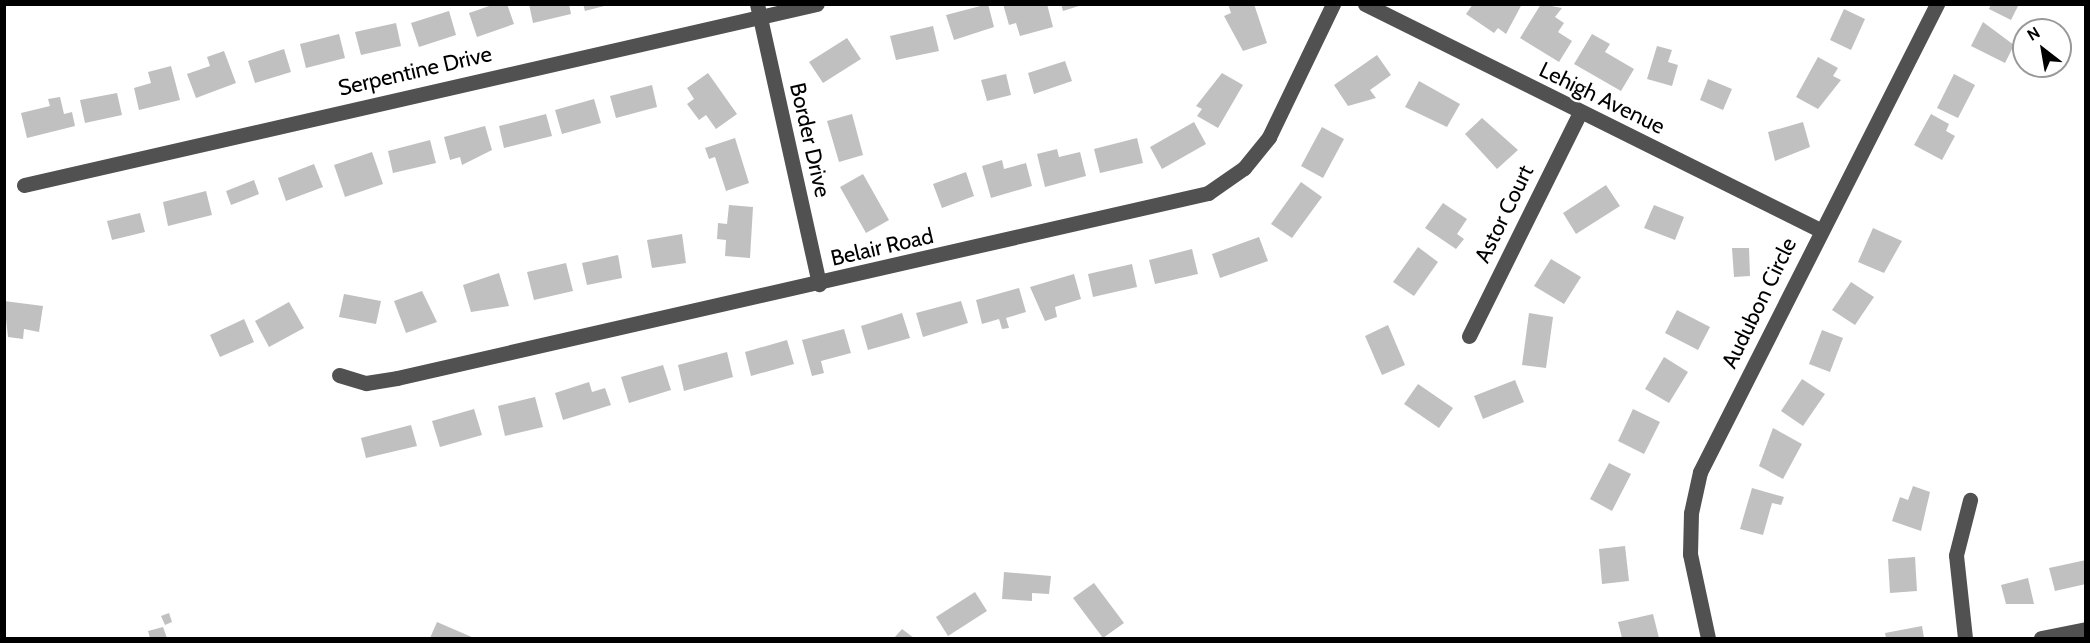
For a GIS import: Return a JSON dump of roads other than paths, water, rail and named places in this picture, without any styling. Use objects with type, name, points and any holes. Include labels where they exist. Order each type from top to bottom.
[{"type":"street","name":"Serpentine Drive","points":[[24,185],[758,10],[817,4]]},
{"type":"street","name":"Belair Road","points":[[339,375],[366,383],[397,378],[819,284],[1208,193],[1244,168],[1269,137],[1333,4]]},
{"type":"street","name":"Lehigh Avenue","points":[[1365,4],[1820,230]]},
{"type":"street","name":"Audubon Circle","points":[[1708,639],[1690,554],[1695,492],[1708,452],[1937,4]]},
{"type":"street","name":"Border Drive","points":[[758,10],[819,284]]},
{"type":"street","name":"Astor Court","points":[[1469,336],[1580,112]]},
{"type":"street","points":[[1965,639],[1956,555],[1970,500]]},
{"type":"street","points":[[2041,639],[2085,629]]}]
